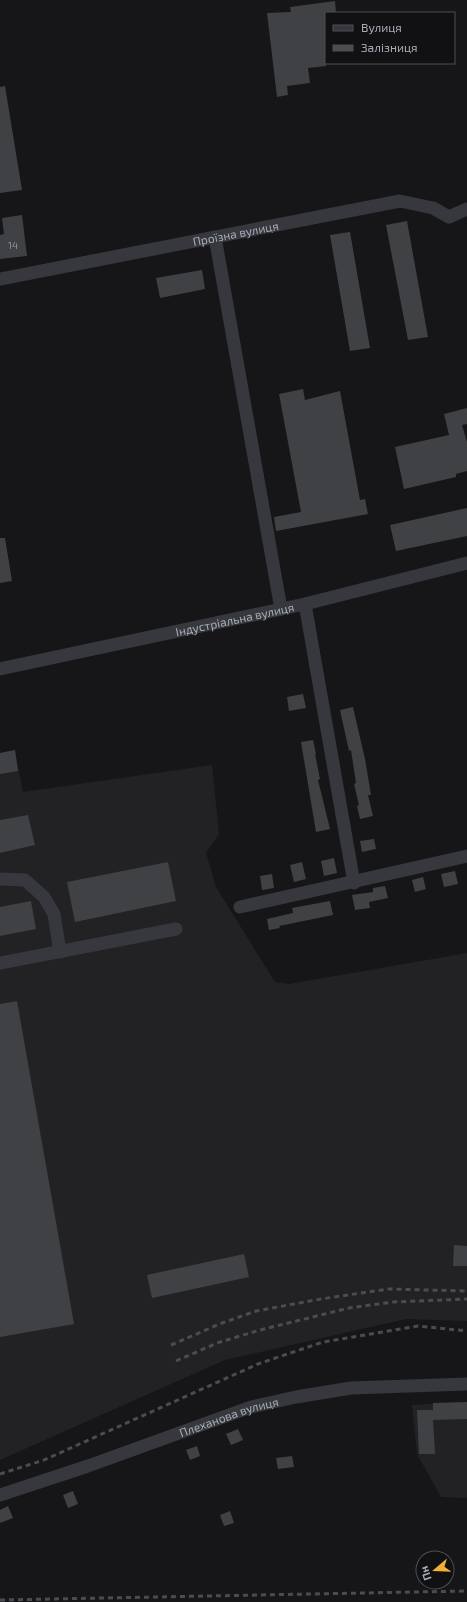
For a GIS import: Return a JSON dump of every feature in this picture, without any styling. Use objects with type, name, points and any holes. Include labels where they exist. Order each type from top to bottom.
[{"type":"street","name":"Проїзна вулиця","points":[[0,279],[400,201],[433,208],[449,217],[467,209]]},
{"type":"street","points":[[215,237],[281,609]]},
{"type":"street","name":"Індустріальна вулиця","points":[[0,669],[305,604],[467,562]]},
{"type":"street","points":[[305,604],[354,883]]},
{"type":"street","points":[[240,907],[354,883],[467,856]]},
{"type":"street","points":[[0,879],[25,880],[44,897],[54,914],[60,952]]},
{"type":"street","points":[[0,963],[176,929]]},
{"type":"street","name":"Плеханова вулиця","points":[[0,1495],[96,1463],[252,1407],[296,1397],[351,1388],[467,1384]]},
{"type":"shaded area","points":[[15,750],[23,792],[212,765],[219,834],[206,853],[216,887],[275,982],[289,984],[467,953],[467,1321],[406,1319],[225,1360],[0,1460],[0,753]]},
{"type":"shaded area","points":[[467,1402],[467,1498],[441,1497],[417,1454],[412,1405]]},
{"type":"building","points":[[335,1],[336,12],[325,12],[326,66],[308,68],[310,83],[287,86],[288,95],[277,97],[267,13],[291,12],[290,7]]},
{"type":"building","points":[[5,86],[22,190],[0,193],[0,87]]},
{"type":"building","points":[[22,215],[27,256],[0,259],[0,235],[4,234],[2,218]]},
{"type":"building","points":[[407,221],[428,337],[408,340],[386,225]]},
{"type":"building","points":[[350,232],[370,348],[350,351],[330,235]]},
{"type":"building","points":[[202,270],[205,289],[160,298],[156,278]]},
{"type":"building","points":[[303,389],[305,400],[340,391],[360,500],[365,499],[368,514],[276,531],[274,517],[301,512],[279,394]]},
{"type":"building","points":[[467,408],[467,424],[462,425],[467,442],[467,471],[456,474],[456,477],[404,489],[395,447],[449,435],[444,414]]},
{"type":"building","points":[[467,508],[467,536],[396,551],[390,525]]},
{"type":"building","points":[[0,538],[5,538],[12,581],[0,583]]},
{"type":"building","points":[[303,694],[306,708],[289,711],[287,697]]},
{"type":"building","points":[[353,707],[365,759],[371,795],[368,795],[373,816],[360,819],[357,806],[359,805],[354,784],[356,783],[351,750],[349,751],[340,710]]},
{"type":"building","points":[[313,740],[320,779],[318,780],[330,829],[316,832],[301,742]]},
{"type":"building","points":[[15,750],[18,771],[0,774],[0,753]]},
{"type":"building","points":[[28,815],[35,845],[0,853],[0,820]]},
{"type":"building","points":[[374,839],[376,849],[362,852],[360,841]]},
{"type":"building","points":[[334,858],[337,873],[324,876],[321,861]]},
{"type":"building","points":[[168,862],[176,901],[75,922],[67,882]]},
{"type":"building","points":[[302,862],[306,879],[294,882],[290,865]]},
{"type":"building","points":[[455,871],[458,884],[444,887],[441,874]]},
{"type":"building","points":[[272,874],[274,888],[262,890],[260,876]]},
{"type":"building","points":[[423,877],[426,889],[415,892],[412,880]]},
{"type":"building","points":[[385,886],[388,898],[369,902],[370,908],[355,910],[352,895],[373,892],[373,888]]},
{"type":"building","points":[[31,901],[36,929],[0,936],[0,907]]},
{"type":"building","points":[[330,901],[333,915],[279,926],[280,928],[269,930],[267,919],[293,913],[292,908]]},
{"type":"building","points":[[17,1001],[74,1324],[0,1337],[0,1004]]},
{"type":"building","points":[[454,1245],[467,1246],[467,1266],[453,1266]]},
{"type":"building","points":[[244,1254],[249,1277],[152,1298],[147,1275]]},
{"type":"building","points":[[467,1402],[467,1419],[433,1420],[435,1454],[419,1454],[417,1410],[433,1410],[433,1403]]},
{"type":"building","points":[[238,1429],[243,1440],[231,1445],[226,1434]]},
{"type":"building","points":[[197,1446],[200,1456],[190,1460],[186,1450]]},
{"type":"building","points":[[292,1456],[294,1467],[278,1469],[276,1458]]},
{"type":"building","points":[[73,1491],[78,1504],[68,1508],[63,1495]]},
{"type":"building","points":[[8,1506],[13,1518],[0,1523],[0,1510]]},
{"type":"building","points":[[230,1511],[234,1523],[224,1526],[220,1515]]},
{"type":"railway","points":[[171,1345],[222,1323],[256,1311],[321,1299],[388,1289],[467,1291]]},
{"type":"railway","points":[[176,1361],[217,1343],[260,1330],[349,1308],[393,1302],[467,1299]]},
{"type":"railway","points":[[0,1474],[44,1460],[258,1364],[323,1342],[418,1326],[467,1331]]},
{"type":"railway","points":[[0,1600],[467,1591]]}]
